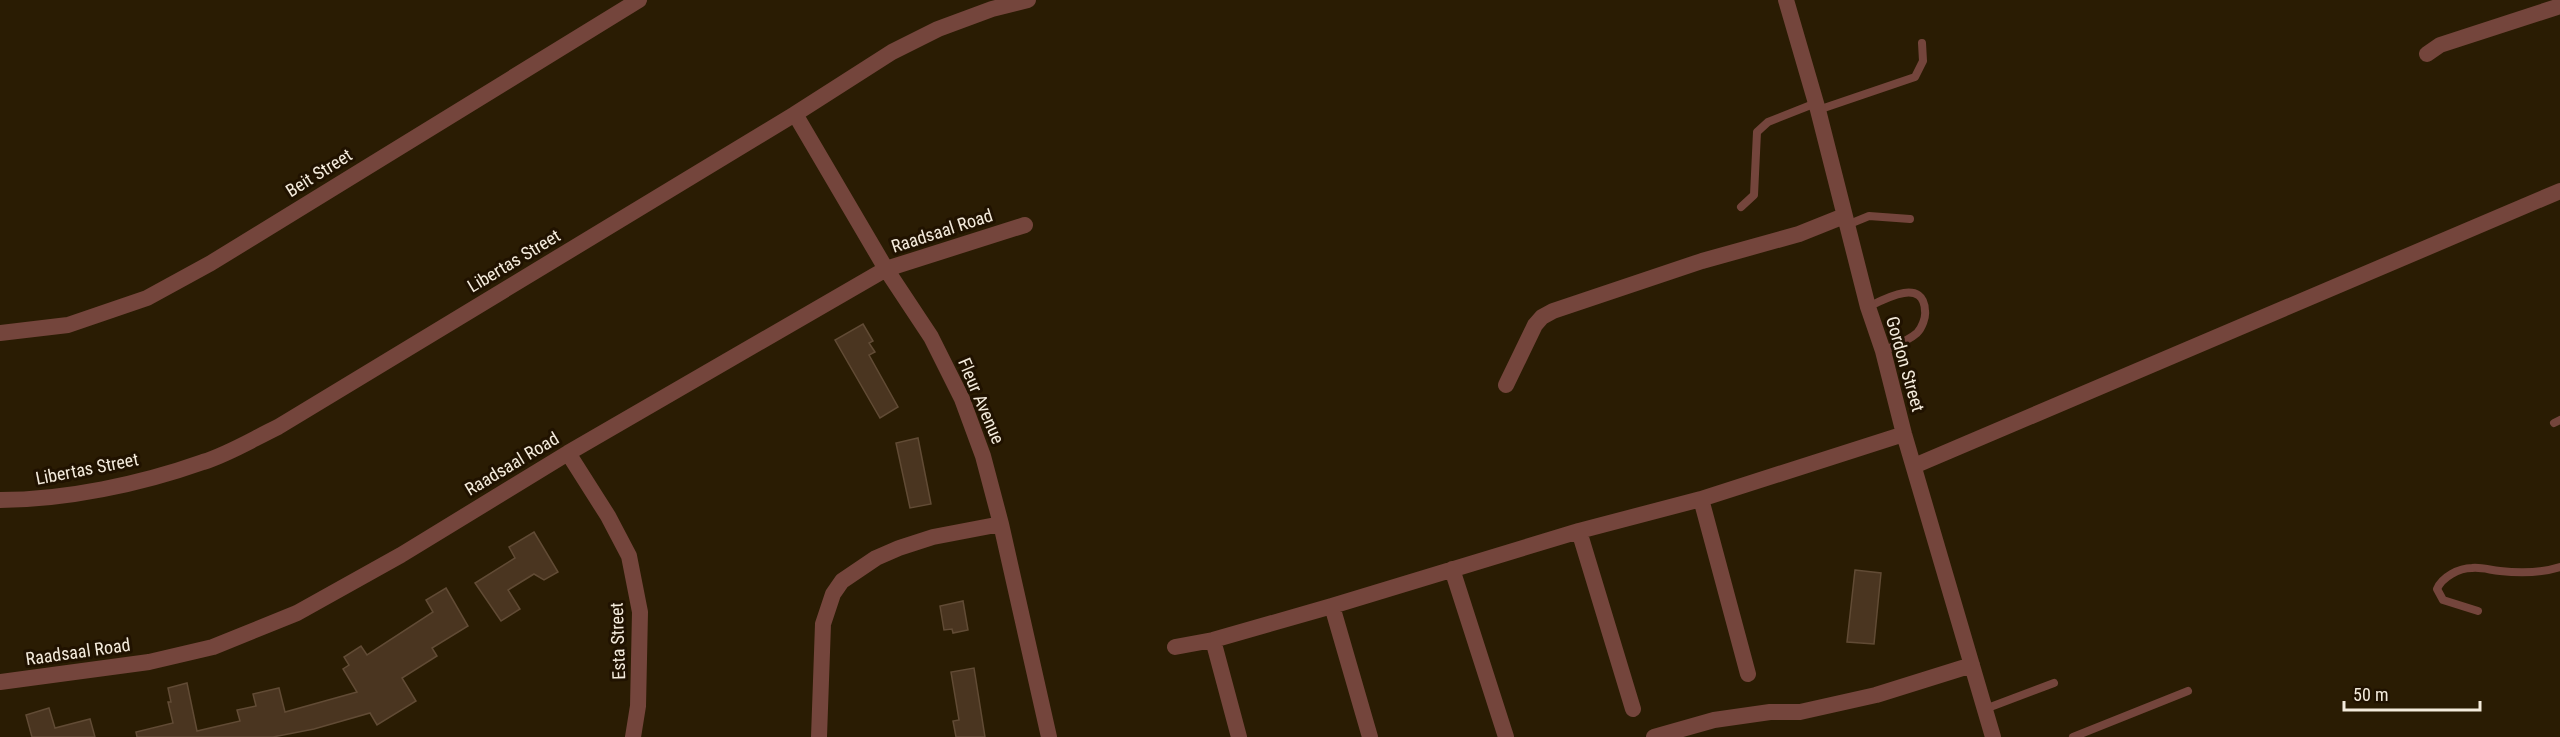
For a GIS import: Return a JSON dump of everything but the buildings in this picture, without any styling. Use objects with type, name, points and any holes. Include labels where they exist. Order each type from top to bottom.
[{"type":"street","name":"Beit Street","points":[[0,333],[68,325],[147,298],[211,263],[639,0]]},
{"type":"street","name":"Libertas Street","points":[[0,500],[31,500],[118,485],[204,462],[278,427],[795,114],[892,52],[938,28],[992,9],[1027,0]]},
{"type":"street","name":"Gordon Street","points":[[1786,0],[1817,106],[1868,307],[1883,351],[1904,434],[1993,737]]},
{"type":"street","points":[[2427,54],[2440,45],[2560,6]]},
{"type":"street","name":"Fleur Avenue","points":[[795,114],[886,269],[931,337],[962,399],[983,456],[1001,524],[1049,737]]},
{"type":"street","points":[[1914,466],[2560,191]]},
{"type":"street","points":[[1506,386],[1535,325],[1542,317],[1553,311],[1702,261],[1846,221]]},
{"type":"street","name":"Raadsaal Road","points":[[0,682],[149,662],[213,647],[297,613],[401,555],[568,453],[886,269],[1025,225]]},
{"type":"street","points":[[1175,647],[1213,640],[1579,531],[1701,499],[1904,434]]},
{"type":"street","name":"Esta Street","points":[[568,453],[608,516],[629,556],[640,612],[638,706],[633,737]]},
{"type":"street","points":[[1701,499],[1748,674]]},
{"type":"street","points":[[819,737],[823,624],[833,594],[842,581],[876,558],[899,548],[933,537],[1001,524]]},
{"type":"street","points":[[1579,531],[1633,709]]},
{"type":"street","points":[[1452,569],[1506,737]]},
{"type":"street","points":[[1332,606],[1370,737]]},
{"type":"street","points":[[1213,640],[1239,737]]},
{"type":"street","points":[[1654,737],[1714,720],[1811,710],[1875,695],[1972,665]]},
{"type":"lane","points":[[1741,207],[1754,195],[1757,132],[1768,122],[1915,77],[1923,61],[1922,44]]},
{"type":"lane","points":[[1846,221],[1869,216],[1910,219]]},
{"type":"lane","points":[[1868,307],[1897,294],[1918,293],[1922,298],[1925,310],[1923,323],[1918,332],[1883,351]]},
{"type":"lane","points":[[2478,611],[2443,600],[2437,589],[2440,583],[2449,575],[2470,568],[2541,572],[2560,567]]},
{"type":"lane","points":[[1985,709],[2054,683]]},
{"type":"lane","points":[[2073,737],[2188,691]]}]
